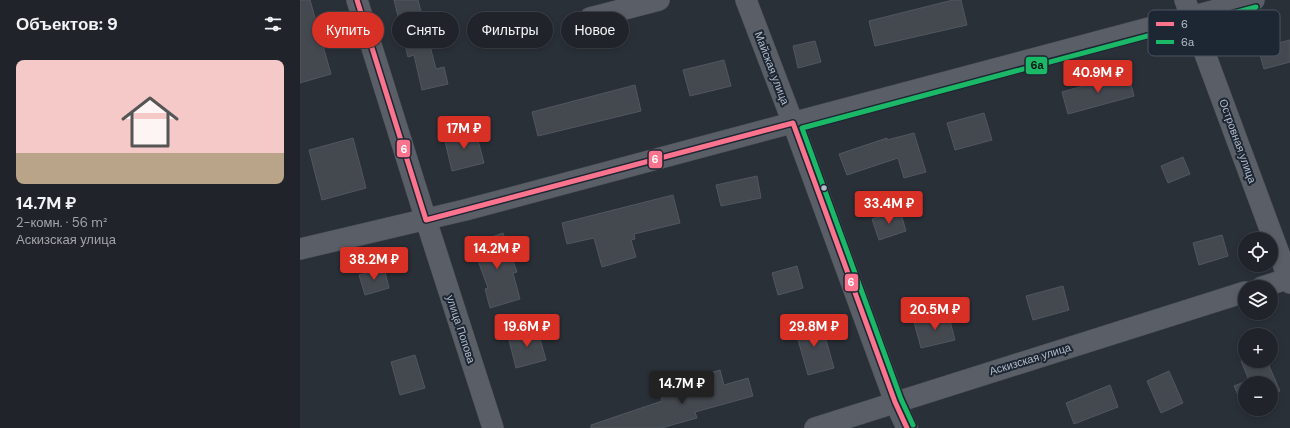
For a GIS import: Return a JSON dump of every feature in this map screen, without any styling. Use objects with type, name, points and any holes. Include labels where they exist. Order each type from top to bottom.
[{"type":"street","name":"улица Попова","points":[[357,0],[426,220],[494,428]]},
{"type":"street","points":[[613,12],[660,0]]},
{"type":"street","name":"Майская улица","points":[[746,0],[793,123],[895,402],[907,428]]},
{"type":"street","points":[[1189,9],[1254,0]]},
{"type":"street","points":[[300,249],[426,220],[793,123],[1148,21]]},
{"type":"street","name":"Островная улица","points":[[1206,56],[1289,280]]},
{"type":"street","points":[[1278,283],[1289,280]]},
{"type":"street","name":"Аскизская улица","points":[[815,428],[1238,294]]},
{"type":"building","points":[[300,0],[310,0],[313,12],[312,12],[312,48],[324,48],[331,74],[300,83]]},
{"type":"building","points":[[394,0],[418,0],[421,12],[397,12]]},
{"type":"building","points":[[953,0],[961,0],[967,25],[875,46],[869,21]]},
{"type":"building","points":[[1290,40],[1290,62],[1264,69],[1260,56],[1280,56],[1280,42]]},
{"type":"building","points":[[815,41],[821,62],[798,68],[793,46]]},
{"type":"building","points":[[406,48],[431,48],[436,69],[444,67],[448,84],[422,90],[414,55],[408,57]]},
{"type":"building","points":[[724,60],[731,86],[690,96],[683,70]]},
{"type":"building","points":[[1128,73],[1134,96],[1068,114],[1062,92]]},
{"type":"building","points":[[635,85],[641,111],[538,136],[532,112]]},
{"type":"building","points":[[984,113],[992,140],[955,150],[947,123]]},
{"type":"building","points":[[475,129],[484,163],[452,171],[444,137]]},
{"type":"building","points":[[914,133],[926,172],[904,178],[898,158],[847,175],[839,154],[887,138],[887,140]]},
{"type":"building","points":[[353,138],[366,188],[322,200],[309,150]]},
{"type":"building","points":[[1183,157],[1190,174],[1168,183],[1161,166]]},
{"type":"building","points":[[757,176],[761,198],[721,206],[716,185]]},
{"type":"building","points":[[673,195],[680,223],[634,234],[635,239],[631,240],[636,257],[602,267],[594,238],[567,244],[562,223]]},
{"type":"building","points":[[900,210],[906,231],[879,240],[872,219]]},
{"type":"building","points":[[503,233],[517,272],[513,273],[520,299],[490,308],[485,289],[488,288],[472,244]]},
{"type":"building","points":[[1222,235],[1228,256],[1199,265],[1193,243]]},
{"type":"building","points":[[797,266],[803,288],[778,295],[772,273]]},
{"type":"building","points":[[384,268],[389,288],[365,295],[359,275]]},
{"type":"building","points":[[1063,286],[1069,310],[1033,320],[1026,296]]},
{"type":"building","points":[[948,313],[955,340],[921,348],[914,322]]},
{"type":"building","points":[[821,322],[834,368],[808,375],[795,329]]},
{"type":"building","points":[[537,328],[546,360],[516,368],[508,336]]},
{"type":"building","points":[[415,355],[425,388],[400,395],[391,362]]},
{"type":"building","points":[[1244,368],[1270,368],[1274,376],[1247,376]]},
{"type":"building","points":[[720,370],[724,385],[748,378],[753,396],[695,412],[697,418],[661,428],[591,428],[591,425],[662,401],[661,398],[705,385],[703,375]]},
{"type":"building","points":[[1169,371],[1183,403],[1161,413],[1147,381]]},
{"type":"building","points":[[1238,384],[1238,395],[1234,386]]},
{"type":"building","points":[[1110,385],[1118,407],[1074,424],[1066,403]]},
{"type":"transit line","name":"6","points":[[357,0],[426,220],[793,123],[895,402],[907,428]]},
{"type":"transit line","name":"6а","points":[[1245,10],[1256,7]]},
{"type":"transit line","name":"6а","points":[[913,425],[901,399],[802,128],[1148,36]]}]
